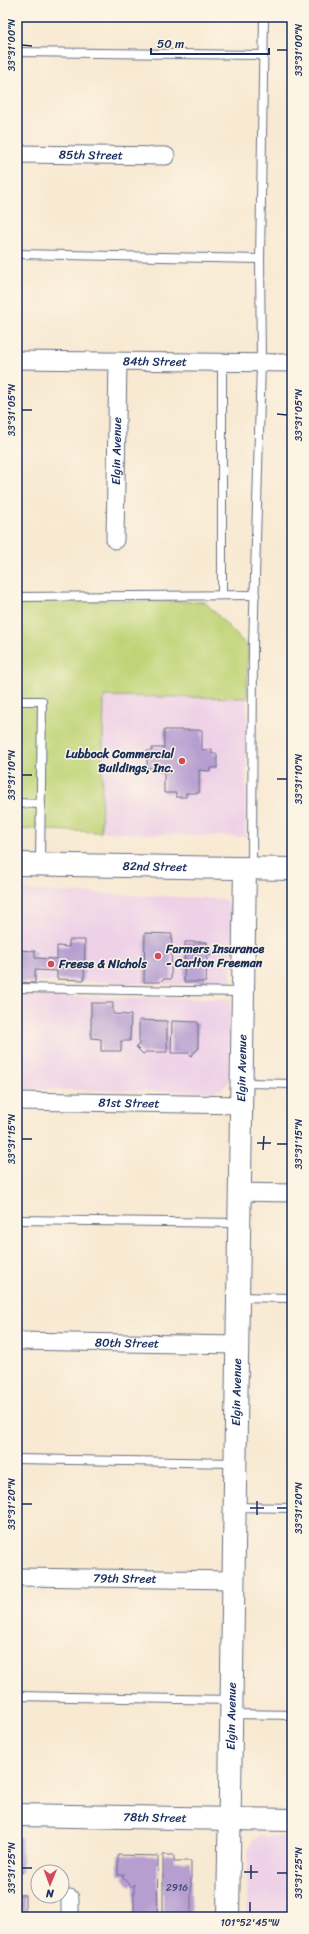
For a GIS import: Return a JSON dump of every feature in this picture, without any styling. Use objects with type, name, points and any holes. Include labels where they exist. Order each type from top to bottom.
[{"type":"street","name":"85th Street","points":[[17,154],[166,156]]},
{"type":"street","name":"84th Street","points":[[17,360],[292,363]]},
{"type":"street","name":"Elgin Avenue","points":[[115,540],[118,361]]},
{"type":"street","name":"82nd Street","points":[[17,864],[292,869]]},
{"type":"street","name":"Elgin Avenue","points":[[228,1917],[243,992],[249,868]]},
{"type":"street","name":"81st Street","points":[[17,1101],[241,1105]]},
{"type":"street","points":[[240,1192],[292,1193]]},
{"type":"street","name":"80th Street","points":[[17,1341],[237,1345]]},
{"type":"street","name":"79th Street","points":[[17,1577],[234,1580]]},
{"type":"street","name":"78th Street","points":[[17,1815],[292,1820]]},
{"type":"street","points":[[70,1904],[70,1917]]},
{"type":"lane","points":[[249,868],[253,647],[261,363],[260,259],[264,17]]},
{"type":"lane","points":[[17,52],[263,55]]},
{"type":"lane","points":[[17,254],[260,259]]},
{"type":"lane","points":[[222,363],[222,594]]},
{"type":"lane","points":[[17,597],[222,594],[255,595]]},
{"type":"lane","points":[[17,701],[42,701],[40,864]]},
{"type":"lane","points":[[17,803],[40,804]]},
{"type":"lane","points":[[17,988],[243,992]]},
{"type":"lane","points":[[242,1083],[292,1084]]},
{"type":"lane","points":[[17,1220],[239,1223]]},
{"type":"lane","points":[[238,1297],[292,1298]]},
{"type":"lane","points":[[17,1459],[236,1463]]},
{"type":"lane","points":[[235,1507],[292,1508]]},
{"type":"lane","points":[[17,1696],[231,1707],[292,1715]]},
{"type":"shaded area","points":[[104,696],[247,698],[245,837],[101,832]]},
{"type":"shaded area","points":[[17,890],[224,899],[231,907],[232,912],[231,985],[17,981]]},
{"type":"shaded area","points":[[17,996],[231,999],[229,1081],[222,1089],[213,1092],[17,1089]]},
{"type":"shaded area","points":[[260,1836],[292,1836],[292,1917],[247,1917],[248,1849],[253,1840]]},
{"type":"green space","points":[[17,599],[205,602],[248,647],[247,698],[104,696],[101,832],[17,829]]},
{"type":"building","name":"Lubbock Commercial Buildings, Inc.","points":[[164,730],[202,730],[202,750],[212,749],[212,754],[217,754],[217,768],[210,768],[210,771],[199,770],[199,793],[186,793],[186,797],[176,797],[176,793],[164,793],[164,772],[153,771],[154,768],[147,768],[147,751],[152,751],[152,748],[164,748]]},
{"type":"building","name":"Farmers Insurance - Carlton Freeman","points":[[145,933],[172,934],[171,979],[163,979],[160,982],[144,982]]},
{"type":"building","name":"Freese & Nichols","points":[[69,940],[85,940],[84,980],[57,979],[57,971],[35,970],[35,983],[17,982],[17,950],[35,951],[35,958],[57,959],[57,946],[69,947]]},
{"type":"building","points":[[185,942],[207,942],[207,948],[211,948],[211,955],[207,955],[206,982],[184,982]]},
{"type":"building","points":[[91,1003],[113,1003],[113,1014],[131,1015],[130,1041],[121,1041],[121,1051],[101,1051],[101,1039],[91,1038]]},
{"type":"building","points":[[139,1020],[167,1021],[167,1052],[146,1052],[143,1054],[136,1047],[139,1044]]},
{"type":"building","points":[[172,1021],[198,1022],[199,1048],[191,1056],[189,1053],[171,1053]]},
{"type":"building","points":[[17,1838],[22,1838],[22,1873],[17,1872]]},
{"type":"building","points":[[118,1855],[158,1856],[157,1917],[134,1917],[134,1884],[131,1887],[122,1877],[125,1875],[118,1875]]},
{"type":"building","points":[[163,1855],[174,1855],[174,1861],[191,1861],[191,1916],[175,1916],[175,1913],[163,1913]]},
{"type":"building","points":[[17,1895],[25,1895],[25,1914],[17,1914]]},
{"type":"place","name":"Lubbock Commercial Buildings, Inc.","points":[[182,761]]},
{"type":"place","name":"Farmers Insurance - Carlton Freeman","points":[[158,956]]},
{"type":"place","name":"Freese & Nichols","points":[[51,964]]}]
